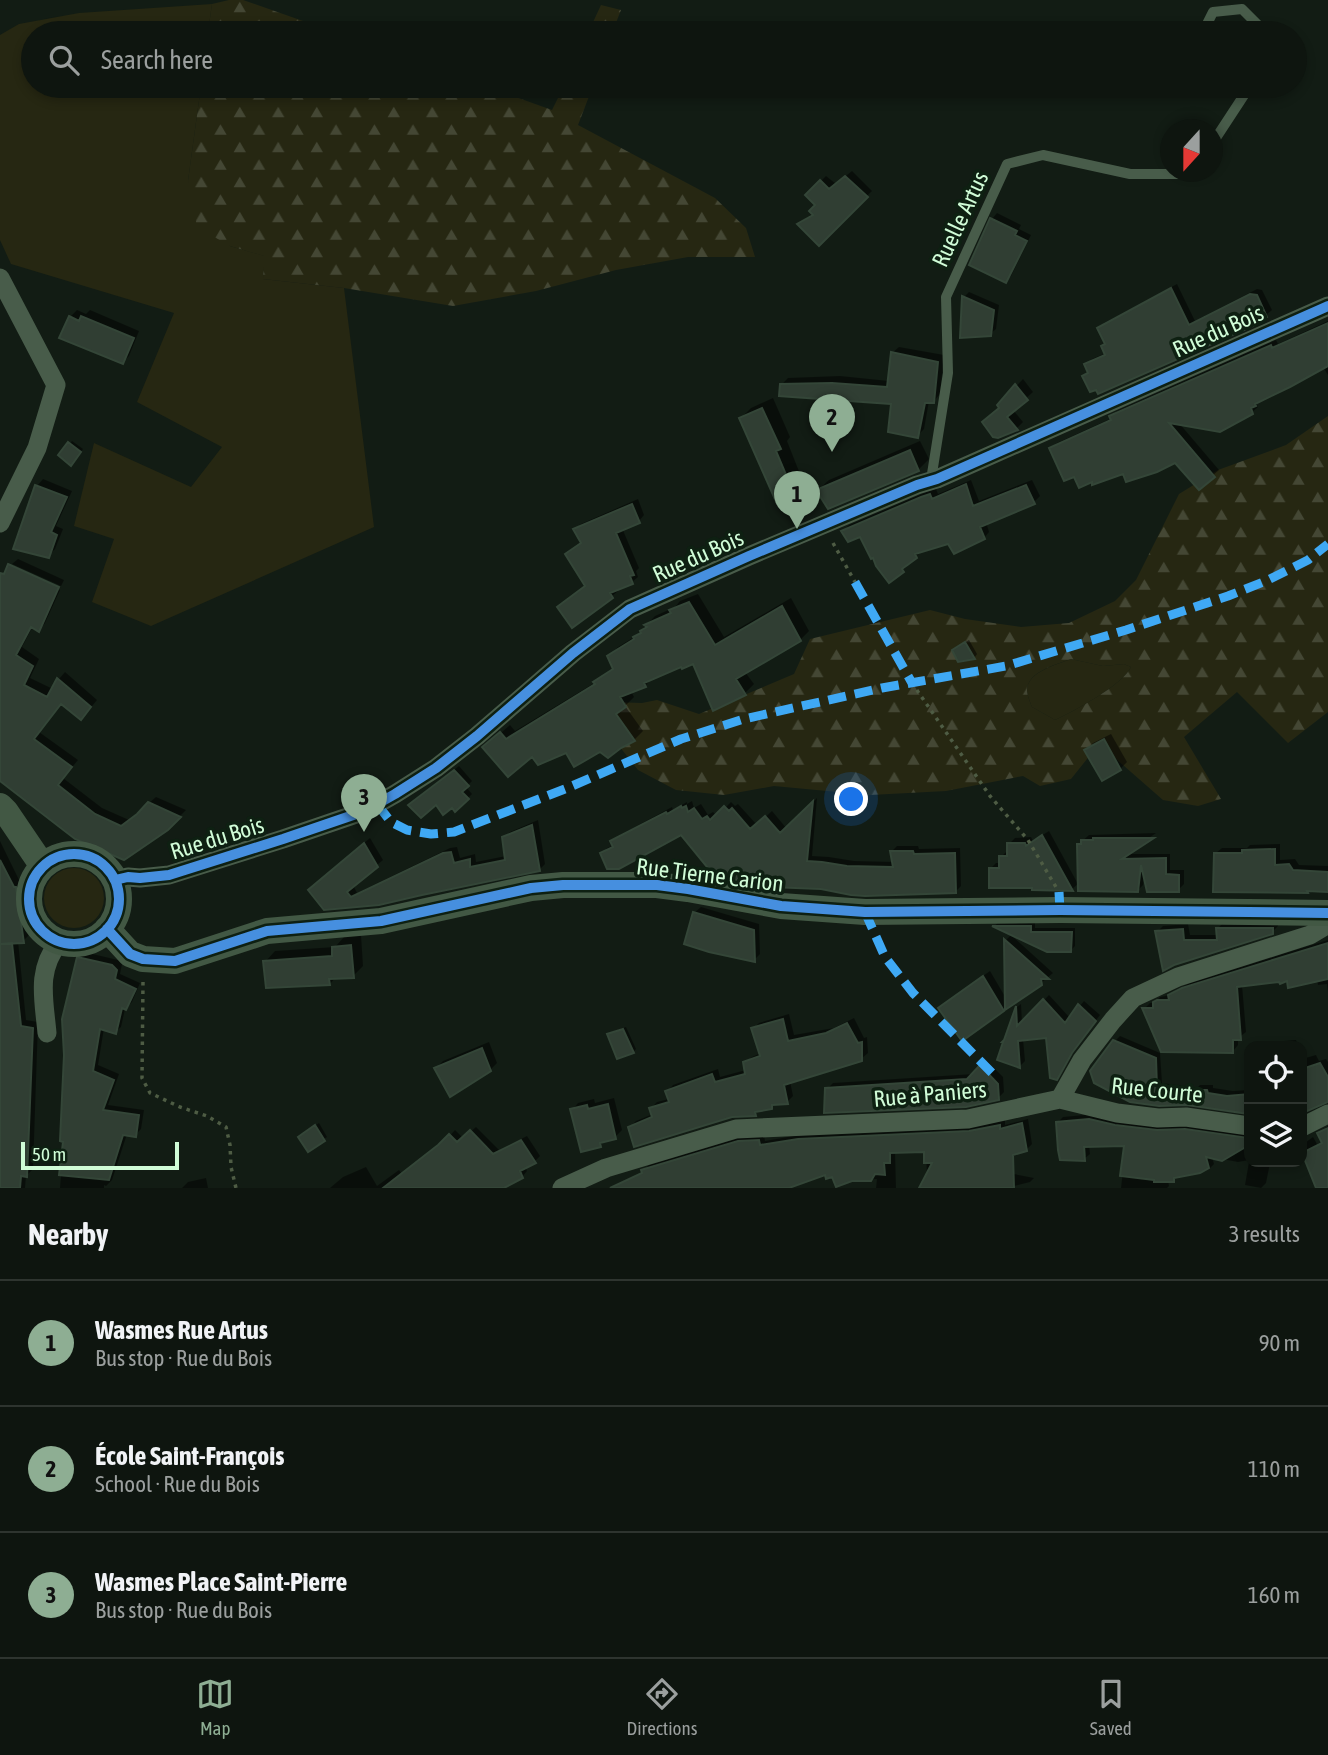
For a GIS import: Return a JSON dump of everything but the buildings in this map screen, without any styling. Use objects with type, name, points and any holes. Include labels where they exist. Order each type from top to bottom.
[{"type":"street","points":[[0,278],[56,385],[37,449],[0,523]]},
{"type":"street","name":"Rue du Bois","points":[[115,880],[169,875],[365,811],[436,768],[573,653],[630,609],[749,556],[931,481],[1328,306]]},
{"type":"street","points":[[0,806],[42,865]]},
{"type":"street","points":[[68,854],[93,858],[103,865],[115,880],[119,896],[115,918],[99,937],[86,943],[59,942],[45,934],[35,922],[29,907],[29,891],[42,865],[56,857],[68,854]]},
{"type":"street","name":"Rue Tierne Carion","points":[[143,959],[175,961],[267,931],[382,921],[531,888],[563,885],[657,885],[781,906],[865,912],[1060,910],[1328,913]]},
{"type":"street","points":[[1060,1099],[1082,1060],[1112,1020],[1133,998],[1178,977],[1310,935],[1328,924]]},
{"type":"street","points":[[107,929],[130,954],[143,959]]},
{"type":"street","points":[[47,1033],[42,987],[48,960],[59,942]]},
{"type":"street","name":"Rue Courte","points":[[1060,1099],[1117,1113],[1158,1118],[1186,1117],[1244,1125]]},
{"type":"street","name":"Rue à Paniers","points":[[562,1188],[606,1168],[736,1129],[968,1119],[1060,1099]]},
{"type":"street","points":[[1307,1124],[1328,1114]]},
{"type":"lane","points":[[1208,21],[1213,12],[1242,9],[1253,21]]},
{"type":"lane","points":[[1223,128],[1242,98]]},
{"type":"lane","name":"Ruelle Artus","points":[[931,481],[948,373],[946,297],[1007,164],[1043,155],[1130,174],[1160,174]]},
{"type":"path","points":[[823,526],[855,582]]},
{"type":"path","points":[[912,683],[990,796],[1028,840],[1059,891]]},
{"type":"path","points":[[143,959],[142,1078],[150,1093],[207,1116],[226,1127],[236,1188]]},
{"type":"green space","points":[[243,0],[303,21],[210,21],[212,4]]},
{"type":"green space","points":[[212,4],[210,21],[35,21],[79,13]]},
{"type":"green space","points":[[601,5],[621,10],[617,21],[594,21]]},
{"type":"green space","points":[[19,24],[21,98],[199,98],[188,181],[230,246],[265,256],[263,279],[344,288],[374,527],[151,626],[92,602],[114,539],[74,526],[94,443],[191,487],[222,447],[137,402],[174,313],[11,264],[0,240],[0,35]]},
{"type":"green space","points":[[199,98],[518,98],[552,110],[558,98],[588,98],[578,125],[715,198],[746,228],[755,257],[688,257],[616,270],[536,291],[453,306],[344,288],[263,279],[264,256],[230,246],[197,227],[188,181]]},
{"type":"green space","points":[[1328,416],[1328,712],[1288,743],[1237,692],[1184,737],[1221,799],[1198,806],[1163,800],[1099,744],[1071,779],[1040,786],[1023,776],[946,791],[870,795],[774,786],[724,795],[676,790],[638,770],[612,737],[610,702],[642,703],[657,700],[699,714],[794,674],[810,639],[930,610],[965,619],[1021,627],[1069,623],[1115,601],[1136,580],[1179,494],[1218,470],[1286,445]],"holes":[[[1071,659],[1103,666],[1124,664],[1131,667],[1109,689],[1055,720],[1032,707],[1027,692],[1028,684],[1037,674]]]},
{"type":"green space","points":[[1071,659],[1103,666],[1124,664],[1131,667],[1109,689],[1055,720],[1032,707],[1027,692],[1028,684],[1037,674]]},
{"type":"green space","points":[[74,868],[91,873],[99,881],[104,898],[99,915],[91,923],[74,928],[57,923],[49,915],[44,898],[49,881],[57,873]]},
{"type":"marked path","points":[[377,804],[391,822],[407,830],[431,834],[454,832],[565,789],[681,739],[744,719],[882,688],[1006,666],[1126,630],[1266,581],[1308,560],[1328,544]]},
{"type":"marked path","points":[[855,582],[912,683]]},
{"type":"marked path","points":[[1059,892],[1060,910]]},
{"type":"marked path","points":[[865,912],[885,957],[913,993],[994,1075]]},
{"type":"cycle path","points":[[115,880],[169,875],[365,811],[436,768],[573,653],[630,609],[749,556],[937,479],[1328,306]]},
{"type":"cycle path","points":[[74,854],[91,857],[106,867],[116,882],[119,899],[116,916],[106,931],[91,941],[74,944],[57,941],[42,931],[32,916],[29,899],[32,882],[42,867],[57,857],[74,854]]},
{"type":"cycle path","points":[[107,929],[130,954],[143,959],[175,961],[267,931],[381,921],[531,888],[563,885],[657,885],[781,906],[865,912],[1060,910],[1328,913]]},
{"type":"place","name":"École Saint-François","points":[[832,452]]},
{"type":"place","name":"Wasmes Rue Artus","points":[[797,529]]},
{"type":"place","name":"Wasmes Place Saint-Pierre","points":[[364,832]]}]
